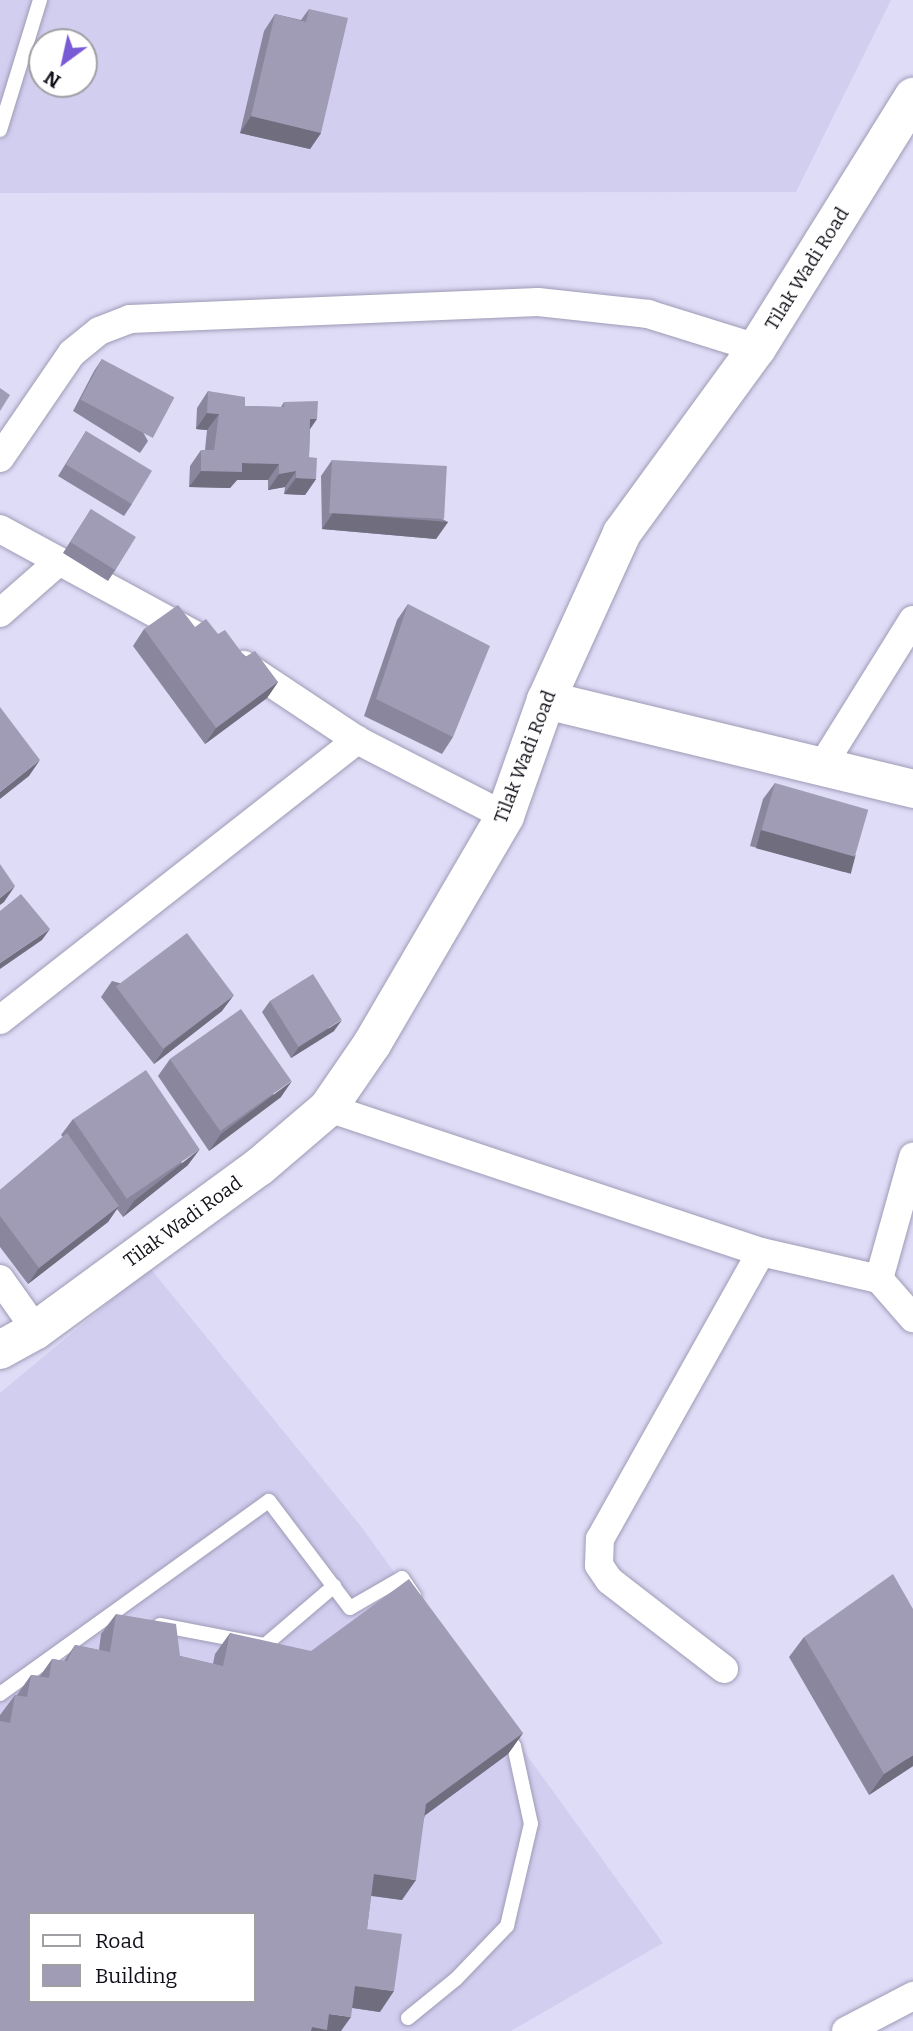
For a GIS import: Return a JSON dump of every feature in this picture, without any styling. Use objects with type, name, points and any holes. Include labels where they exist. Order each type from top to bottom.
[{"type":"street","name":"Tilak Wadi Road","points":[[0,1350],[36,1330],[259,1167],[328,1108],[372,1044],[505,816],[546,700],[622,533],[757,348],[913,97]]},
{"type":"street","points":[[0,458],[72,353],[99,331],[130,319],[538,302],[648,314],[757,348]]},
{"type":"street","points":[[0,529],[220,650],[356,740],[505,816]]},
{"type":"street","points":[[0,612],[58,562]]},
{"type":"street","points":[[822,766],[913,620]]},
{"type":"street","points":[[546,700],[913,789]]},
{"type":"street","points":[[0,1020],[356,740]]},
{"type":"street","points":[[328,1108],[761,1252],[879,1279],[913,1318]]},
{"type":"street","points":[[879,1279],[913,1157]]},
{"type":"street","points":[[724,1669],[609,1580],[597,1552],[600,1539],[761,1252]]},
{"type":"street","points":[[0,1279],[36,1330]]},
{"type":"street","points":[[846,2031],[913,1996]]},
{"type":"lane","points":[[0,130],[40,0]]},
{"type":"lane","points":[[0,1694],[269,1501],[351,1608],[402,1578],[425,1611]]},
{"type":"lane","points":[[110,1616],[265,1645],[334,1586]]},
{"type":"lane","points":[[408,2018],[456,1979],[507,1926],[531,1824],[514,1746],[499,1724]]},
{"type":"shaded area","points":[[0,0],[891,0],[796,192],[0,193]]},
{"type":"shaded area","points":[[150,1268],[360,1525],[663,1943],[511,2031],[0,2031],[0,1393]]},
{"type":"building","points":[[309,9],[348,18],[321,133],[251,116],[275,14],[306,22]]},
{"type":"building","points":[[102,359],[174,397],[153,438],[80,400]]},
{"type":"building","points":[[0,388],[10,395],[0,411]]},
{"type":"building","points":[[208,391],[245,397],[245,406],[284,407],[284,402],[318,401],[317,419],[310,419],[309,457],[317,458],[316,479],[296,478],[296,471],[279,474],[279,464],[242,463],[242,472],[201,471],[201,450],[214,450],[219,414],[207,413]]},
{"type":"building","points":[[86,431],[152,471],[132,504],[66,464]]},
{"type":"building","points":[[332,460],[447,466],[444,519],[329,513]]},
{"type":"building","points":[[91,509],[136,537],[115,570],[70,542]]},
{"type":"building","points":[[408,604],[490,646],[453,737],[376,699]]},
{"type":"building","points":[[178,605],[195,627],[206,619],[218,634],[225,630],[245,657],[255,651],[278,682],[216,728],[144,629]]},
{"type":"building","points":[[0,707],[40,760],[0,792]]},
{"type":"building","points":[[775,783],[868,810],[855,857],[761,830]]},
{"type":"building","points":[[0,864],[15,886],[0,898]]},
{"type":"building","points":[[21,894],[50,929],[0,963],[0,911]]},
{"type":"building","points":[[187,933],[234,995],[163,1049],[116,987]]},
{"type":"building","points":[[313,974],[342,1020],[298,1047],[270,1001]]},
{"type":"building","points":[[241,1009],[291,1081],[220,1131],[170,1059]]},
{"type":"building","points":[[146,1070],[200,1150],[127,1199],[73,1119]]},
{"type":"building","points":[[67,1133],[119,1206],[39,1268],[0,1216],[0,1190]]},
{"type":"building","points":[[893,1574],[913,1609],[913,1755],[884,1774],[804,1637]]},
{"type":"building","points":[[409,1579],[523,1733],[426,1804],[416,1880],[374,1874],[367,1929],[402,1934],[394,1991],[355,1986],[351,2017],[329,2014],[327,2030],[312,2027],[311,2031],[0,2031],[0,1721],[10,1723],[15,1695],[27,1697],[31,1675],[49,1678],[52,1659],[67,1661],[75,1645],[110,1652],[116,1614],[176,1624],[180,1656],[223,1666],[230,1633],[311,1651]]}]
